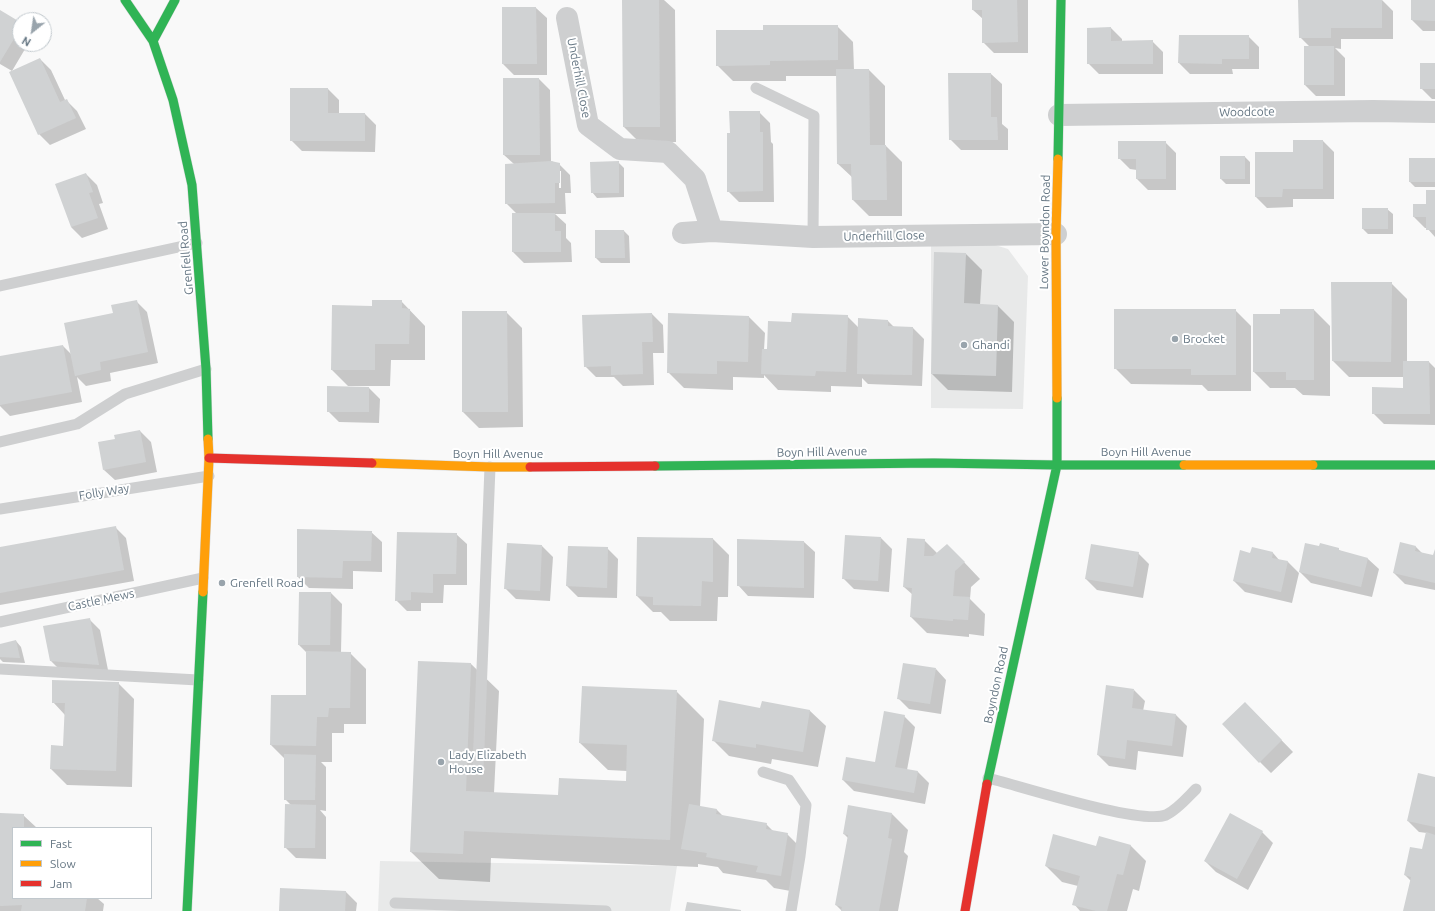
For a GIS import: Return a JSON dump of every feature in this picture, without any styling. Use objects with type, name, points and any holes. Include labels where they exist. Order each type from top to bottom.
[{"type":"street","name":"Grenfell Road","points":[[125,0],[153,41],[173,100],[192,186],[206,369],[209,476],[188,911]]},
{"type":"street","points":[[153,41],[175,0]]},
{"type":"street","name":"Lower Boyndon Road","points":[[1057,465],[1056,234],[1061,0]]},
{"type":"street","name":"Underhill Close","points":[[567,18],[588,125],[620,149],[668,152],[695,179],[712,231]]},
{"type":"street","name":"Woodcote","points":[[1059,115],[1373,111],[1435,112]]},
{"type":"street","name":"Underhill Close","points":[[683,233],[712,231],[813,237],[1056,234]]},
{"type":"street","name":"Boyn Hill Avenue","points":[[209,458],[490,467],[934,463],[1057,465],[1435,465]]},
{"type":"street","name":"Boyndon Road","points":[[965,911],[988,778],[1057,465]]},
{"type":"lane","points":[[756,88],[814,116],[813,237]]},
{"type":"lane","points":[[0,286],[197,243]]},
{"type":"lane","points":[[0,442],[76,424],[126,394],[206,369]]},
{"type":"lane","points":[[478,769],[490,467]]},
{"type":"lane","name":"Folly Way","points":[[0,509],[209,476]]},
{"type":"lane","name":"Castle Mews","points":[[0,622],[203,578]]},
{"type":"lane","points":[[0,669],[198,680]]},
{"type":"lane","points":[[763,772],[789,780],[806,805],[800,856],[791,911]]},
{"type":"lane","points":[[988,778],[1085,804],[1124,813],[1152,817],[1166,815],[1181,804],[1196,789]]},
{"type":"lane","points":[[395,903],[606,911]]},
{"type":"shaded area","points":[[992,244],[1008,249],[1028,276],[1023,409],[931,408],[931,245]]},
{"type":"shaded area","points":[[380,861],[677,866],[670,911],[378,911]]},
{"type":"building","points":[[622,0],[659,0],[660,127],[623,127]]},
{"type":"building","points":[[972,0],[1017,0],[1018,42],[982,43],[982,10],[972,10]]},
{"type":"building","points":[[1298,0],[1382,0],[1382,28],[1331,28],[1331,38],[1299,38]]},
{"type":"building","points":[[1411,0],[1435,0],[1435,21],[1411,20]]},
{"type":"building","points":[[502,7],[536,7],[537,64],[502,64]]},
{"type":"building","points":[[0,10],[12,17],[12,42],[0,62]]},
{"type":"building","points":[[763,25],[838,25],[838,60],[770,61],[770,65],[716,66],[716,30],[763,30]]},
{"type":"building","points":[[1111,27],[1111,41],[1153,40],[1153,64],[1087,64],[1087,28]]},
{"type":"building","points":[[1179,35],[1249,35],[1249,59],[1222,59],[1222,64],[1178,63]]},
{"type":"building","points":[[1304,46],[1334,46],[1334,85],[1304,85]]},
{"type":"building","points":[[40,58],[60,102],[67,99],[76,118],[38,135],[9,72]]},
{"type":"building","points":[[1420,63],[1435,63],[1435,89],[1420,89]]},
{"type":"building","points":[[836,69],[869,69],[870,145],[886,145],[887,200],[852,200],[851,164],[837,164]]},
{"type":"building","points":[[948,73],[991,73],[991,117],[997,117],[998,140],[949,140]]},
{"type":"building","points":[[503,78],[539,78],[540,155],[503,155]]},
{"type":"building","points":[[290,88],[328,88],[328,113],[365,113],[365,141],[290,141]]},
{"type":"building","points":[[729,111],[760,111],[760,132],[763,132],[763,191],[727,192],[727,133],[730,133]]},
{"type":"building","points":[[1293,140],[1323,140],[1323,189],[1283,189],[1282,197],[1255,197],[1255,152],[1293,152]]},
{"type":"building","points":[[1118,141],[1166,141],[1166,179],[1136,179],[1136,159],[1118,159]]},
{"type":"building","points":[[1220,156],[1245,156],[1245,179],[1220,179]]},
{"type":"building","points":[[1409,158],[1435,158],[1435,182],[1409,182]]},
{"type":"building","points":[[551,161],[560,163],[560,183],[555,183],[555,203],[505,204],[505,164]]},
{"type":"building","points":[[619,161],[619,193],[591,193],[590,162]]},
{"type":"building","points":[[86,173],[93,192],[89,193],[98,218],[71,227],[55,184]]},
{"type":"building","points":[[1426,190],[1435,190],[1435,230],[1426,230],[1426,217],[1413,217],[1413,204],[1426,204]]},
{"type":"building","points":[[1362,208],[1388,208],[1388,229],[1362,229]]},
{"type":"building","points":[[512,213],[555,213],[555,231],[561,231],[561,252],[512,252]]},
{"type":"building","points":[[595,230],[624,230],[625,258],[595,258]]},
{"type":"building","points":[[934,252],[966,253],[964,303],[998,305],[996,376],[931,374]]},
{"type":"building","points":[[1331,282],[1392,282],[1391,362],[1332,361]]},
{"type":"building","points":[[137,300],[148,352],[100,362],[101,370],[75,376],[64,323],[113,313],[111,305]]},
{"type":"building","points":[[372,300],[402,300],[402,308],[410,309],[409,344],[375,344],[375,370],[331,370],[332,305],[372,306]]},
{"type":"building","name":"Brocket","points":[[1114,309],[1236,309],[1236,375],[1191,375],[1191,369],[1114,369]]},
{"type":"building","points":[[1280,309],[1314,309],[1314,380],[1286,380],[1286,372],[1253,372],[1253,314],[1280,314]]},
{"type":"building","points":[[462,311],[507,311],[508,412],[462,412]]},
{"type":"building","points":[[652,313],[653,342],[642,342],[643,374],[611,375],[611,366],[584,367],[582,315]]},
{"type":"building","points":[[668,313],[749,316],[748,362],[717,361],[717,374],[667,373]]},
{"type":"building","points":[[792,313],[848,315],[846,372],[816,371],[815,376],[761,374],[762,349],[767,349],[768,321],[791,322]]},
{"type":"building","points":[[858,318],[888,320],[888,326],[913,327],[912,375],[857,374]]},
{"type":"building","points":[[63,345],[72,392],[0,405],[0,356]]},
{"type":"building","points":[[1403,361],[1429,361],[1430,414],[1372,414],[1372,387],[1403,388]]},
{"type":"building","points":[[327,386],[369,387],[369,412],[327,412]]},
{"type":"building","points":[[140,430],[146,462],[103,470],[98,442],[115,439],[114,435]]},
{"type":"building","points":[[116,526],[124,570],[0,593],[0,547]]},
{"type":"building","points":[[297,529],[372,531],[371,561],[343,561],[342,578],[297,577]]},
{"type":"building","points":[[397,532],[457,533],[456,574],[433,574],[433,593],[411,592],[411,600],[395,601]]},
{"type":"building","points":[[845,535],[881,537],[878,581],[842,579]]},
{"type":"building","points":[[637,537],[713,538],[713,582],[702,581],[701,606],[653,605],[653,597],[636,596]]},
{"type":"building","points":[[907,538],[925,539],[924,556],[933,556],[947,544],[965,562],[955,571],[953,596],[970,597],[968,620],[953,619],[953,621],[910,617],[912,588],[903,587]]},
{"type":"building","points":[[737,539],[804,541],[804,588],[737,586]]},
{"type":"building","points":[[1400,542],[1416,546],[1415,551],[1433,555],[1435,549],[1435,583],[1393,573]]},
{"type":"building","points":[[507,543],[542,545],[540,591],[504,589]]},
{"type":"building","points":[[1305,543],[1319,546],[1320,543],[1368,558],[1361,587],[1299,572]]},
{"type":"building","points":[[1091,544],[1139,552],[1133,587],[1085,579]]},
{"type":"building","points":[[568,546],[608,547],[607,588],[566,586]]},
{"type":"building","points":[[1252,547],[1273,552],[1272,558],[1288,561],[1281,592],[1233,581],[1240,550],[1250,553]]},
{"type":"building","points":[[299,592],[331,592],[330,645],[298,645]]},
{"type":"building","points":[[90,618],[99,665],[50,661],[43,626]]},
{"type":"building","points":[[16,640],[20,658],[0,657],[0,644]]},
{"type":"building","points":[[306,651],[351,652],[350,708],[329,708],[328,717],[317,717],[316,746],[270,745],[271,695],[306,695]]},
{"type":"building","name":"Lady Elizabeth House","points":[[418,661],[471,663],[466,791],[558,795],[559,778],[626,781],[627,745],[579,743],[582,686],[677,690],[670,840],[464,831],[463,854],[410,852]]},
{"type":"building","points":[[903,663],[936,668],[930,704],[897,699]]},
{"type":"building","points":[[52,680],[119,682],[116,771],[50,769],[51,745],[63,746],[65,703],[52,703]]},
{"type":"building","points":[[1106,685],[1134,689],[1132,708],[1176,714],[1172,746],[1127,740],[1125,759],[1097,755]]},
{"type":"building","points":[[719,700],[760,708],[762,701],[810,710],[803,752],[756,744],[756,748],[712,741]]},
{"type":"building","points":[[1245,702],[1282,740],[1259,763],[1222,724]]},
{"type":"building","points":[[884,711],[905,715],[895,767],[918,771],[914,793],[842,780],[846,757],[875,762]]},
{"type":"building","points":[[284,754],[316,755],[315,800],[284,800]]},
{"type":"building","points":[[1418,773],[1435,777],[1435,827],[1407,821]]},
{"type":"building","points":[[285,804],[316,805],[315,848],[284,848]]},
{"type":"building","points":[[689,804],[717,809],[716,814],[767,823],[766,829],[788,833],[781,876],[756,872],[758,866],[706,857],[707,853],[681,849]]},
{"type":"building","points":[[848,805],[892,813],[888,838],[892,839],[879,911],[841,911],[842,907],[835,905],[848,835],[843,834]]},
{"type":"building","points":[[0,813],[24,814],[24,827],[12,827],[12,899],[87,899],[85,911],[21,911],[22,905],[0,906]]},
{"type":"building","points":[[1230,813],[1263,831],[1237,879],[1204,861]]},
{"type":"building","points":[[1426,832],[1435,835],[1435,911],[1403,911],[1411,877],[1404,875],[1410,847],[1422,849]]},
{"type":"building","points":[[1053,834],[1096,846],[1099,836],[1131,845],[1123,875],[1117,874],[1107,911],[1096,911],[1072,905],[1080,876],[1045,866]]},
{"type":"building","points":[[280,888],[346,891],[345,911],[279,911]]},
{"type":"building","points":[[687,902],[741,910],[741,911],[685,911]]},
{"type":"traffic: fast","points":[[125,0],[153,41],[173,100],[192,185],[206,369],[208,439]]},
{"type":"traffic: fast","points":[[153,41],[175,0]]},
{"type":"traffic: fast","points":[[1058,159],[1061,0]]},
{"type":"traffic: fast","points":[[987,784],[1057,465],[1057,398]]},
{"type":"traffic: fast","points":[[655,466],[934,463],[1184,465]]},
{"type":"traffic: fast","points":[[1313,465],[1435,465]]},
{"type":"traffic: fast","points":[[187,911],[203,592]]},
{"type":"traffic: slow","points":[[1057,398],[1056,234],[1058,159]]},
{"type":"traffic: slow","points":[[203,592],[209,458],[208,439]]},
{"type":"traffic: slow","points":[[372,463],[530,467]]},
{"type":"traffic: slow","points":[[1184,465],[1313,465]]},
{"type":"traffic: jam","points":[[209,458],[372,463]]},
{"type":"traffic: jam","points":[[530,467],[655,466]]},
{"type":"traffic: jam","points":[[965,911],[987,784]]},
{"type":"place","name":"Brocket","points":[[1175,339]]},
{"type":"place","name":"Ghandi","points":[[964,345]]},
{"type":"place","name":"Grenfell Road","points":[[222,583]]},
{"type":"place","name":"Lady Elizabeth House","points":[[441,762]]}]
